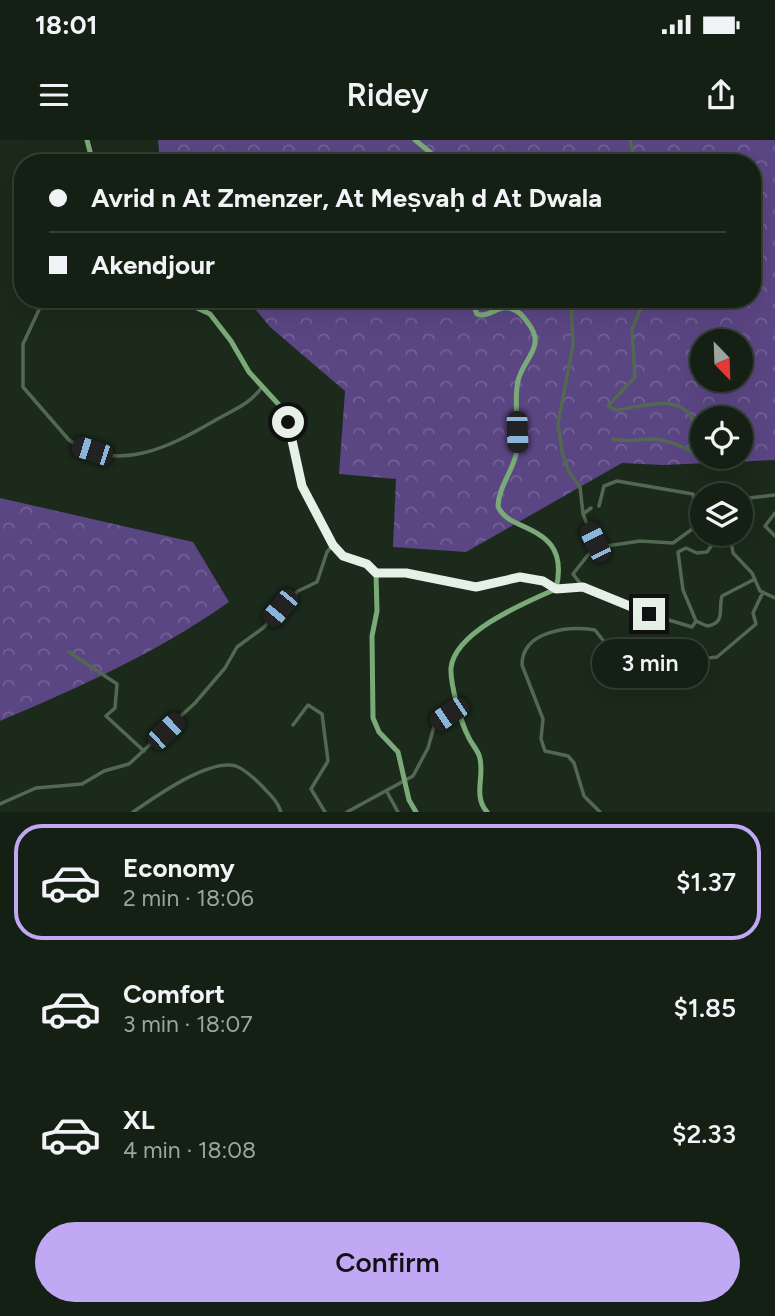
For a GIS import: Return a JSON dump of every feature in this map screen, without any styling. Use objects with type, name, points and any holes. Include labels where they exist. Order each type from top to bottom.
[{"type":"main road","points":[[415,140],[432,154]]},
{"type":"main road","points":[[197,308],[210,314],[286,418],[302,486],[333,545],[343,556],[367,564],[376,573],[377,611],[372,636],[373,718],[379,732],[398,752],[409,800],[416,812]]},
{"type":"main road","points":[[476,308],[477,314],[484,316],[500,309],[512,309],[524,317],[535,335],[534,354],[518,382],[516,456],[504,478],[498,506],[502,515],[535,530],[548,543],[558,566],[556,589],[518,605],[484,627],[463,647],[451,668],[468,737],[481,762],[479,795],[487,812]]},
{"type":"street","points":[[40,308],[23,344],[23,387],[69,440],[78,446],[108,456],[161,450],[251,402],[261,387]]},
{"type":"street","points":[[571,308],[573,345],[558,424],[567,467],[580,487],[583,514],[597,549]]},
{"type":"street","points":[[641,308],[632,329],[635,377],[608,406],[616,410],[676,402],[690,413]]},
{"type":"street","points":[[613,439],[630,443],[659,440],[690,450]]},
{"type":"street","points":[[599,506],[604,486],[617,481],[690,493]]},
{"type":"street","points":[[753,498],[775,495]]},
{"type":"street","points":[[583,514],[591,508]]},
{"type":"street","points":[[775,513],[765,526],[775,536]]},
{"type":"street","points":[[583,587],[573,574],[597,549],[640,541],[673,543],[690,531]]},
{"type":"street","points":[[673,543],[679,551],[681,584],[695,621],[706,626],[717,623],[721,617],[722,596],[755,579]]},
{"type":"street","points":[[0,804],[36,788],[82,784],[104,771],[129,764],[195,704],[225,667],[237,647],[263,628],[298,592],[317,582],[327,552],[333,545]]},
{"type":"street","points":[[679,551],[686,548],[697,553],[708,552],[712,546]]},
{"type":"street","points":[[733,546],[735,556],[755,579],[758,589],[775,598]]},
{"type":"street","points":[[376,573],[406,573],[476,587],[520,577],[543,581],[556,589],[583,587],[649,614],[691,627],[695,621]]},
{"type":"street","points":[[600,812],[584,796],[574,763],[568,756],[549,754],[542,746],[543,719],[528,687],[522,660],[530,645],[551,632],[576,627],[595,630],[606,644],[648,665],[712,659],[757,624],[752,613],[763,592]]},
{"type":"street","points":[[69,652],[117,684],[115,708],[106,716],[145,751]]},
{"type":"street","points":[[293,725],[308,705],[321,715],[328,761],[311,789],[325,812]]},
{"type":"street","points":[[347,812],[387,792],[418,770],[435,723],[459,707]]},
{"type":"street","points":[[133,812],[170,787],[220,766],[235,766],[246,772],[277,801],[281,812]]},
{"type":"street","points":[[387,792],[398,812]]},
{"type":"green space","points":[[158,140],[775,140],[775,460],[753,461],[753,406],[690,406],[690,464],[622,463],[466,552],[393,547],[396,479],[339,474],[345,391],[270,327],[254,308],[761,308],[761,154],[159,154]]},
{"type":"green space","points":[[0,498],[193,542],[229,602],[146,653],[89,682],[0,721]]},
{"type":"route","points":[[288,422],[294,460],[302,486],[333,545],[343,556],[367,564],[376,573],[406,573],[476,587],[520,577],[543,581],[556,589],[583,587],[649,614]]}]
